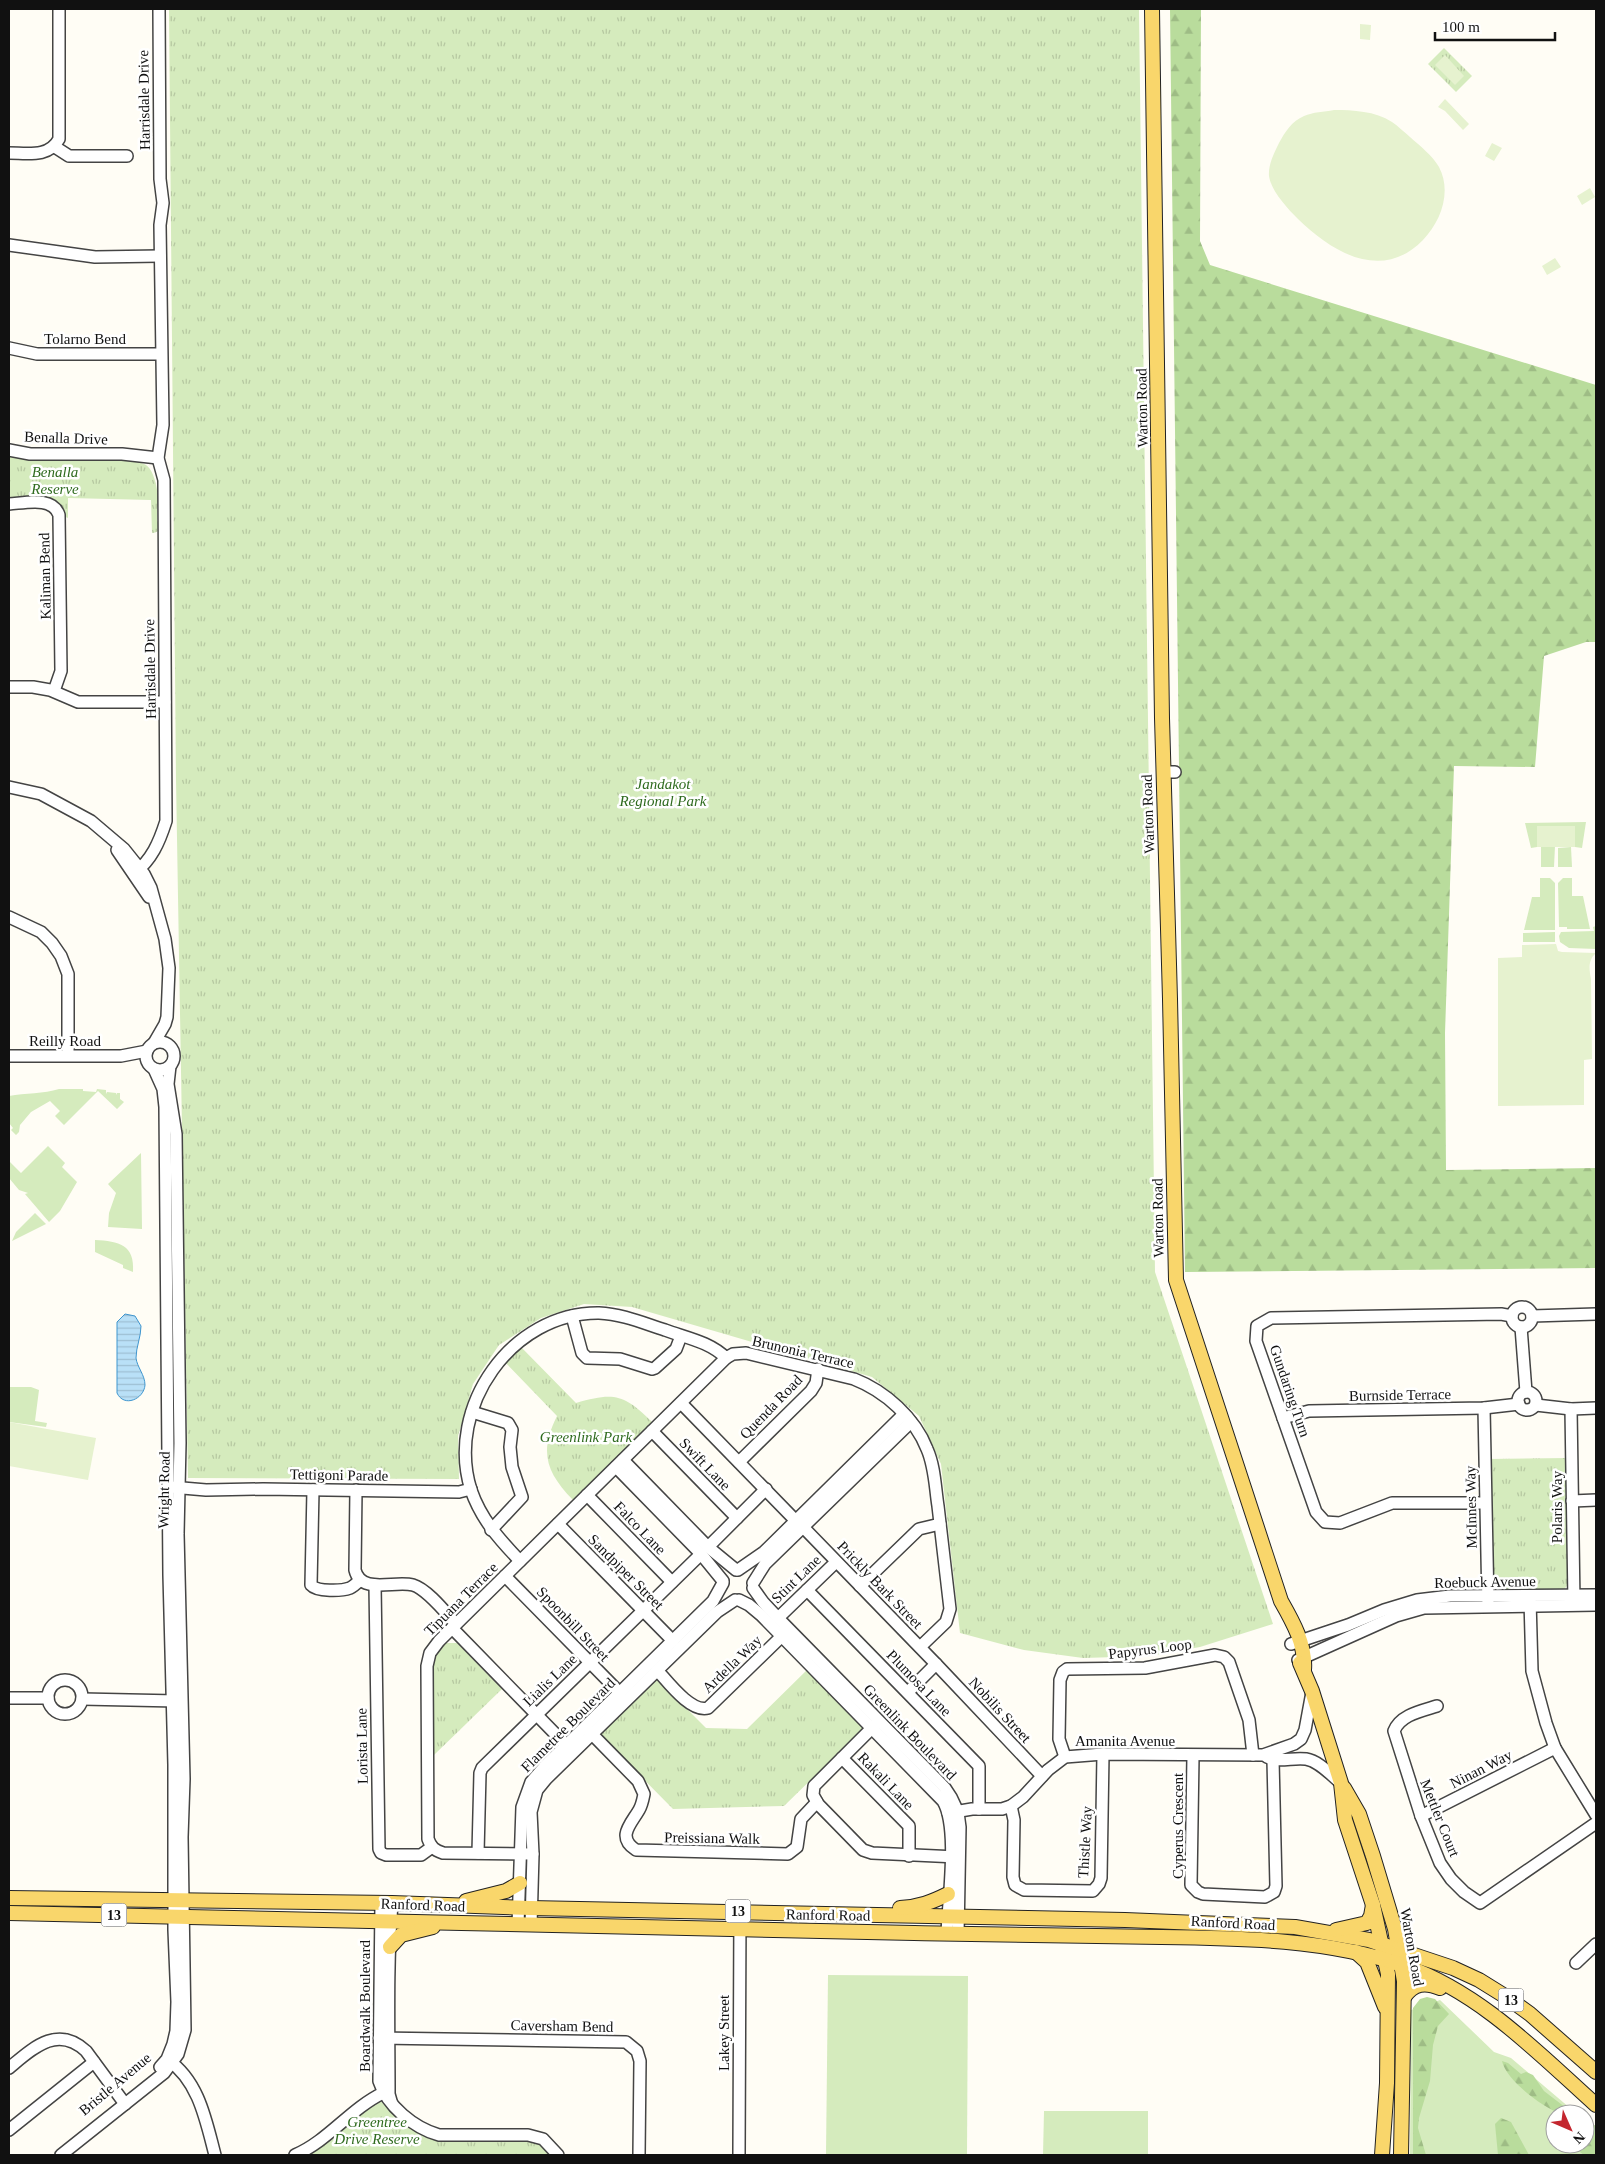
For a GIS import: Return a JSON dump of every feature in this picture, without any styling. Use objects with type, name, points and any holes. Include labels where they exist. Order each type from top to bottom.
[{"type":"main road","name":"Warton Road","points":[[1152,9],[1169,772],[1176,1280],[1281,1601],[1284,1624],[1296,1642],[1341,1783],[1345,1820],[1373,1905],[1386,1960],[1388,1978],[1387,2083],[1382,2155]]},
{"type":"main road","name":"Warton Road","points":[[1341,1783],[1359,1814],[1395,1929],[1401,1965],[1404,1997],[1401,2155]]},
{"type":"main road","points":[[454,1906],[506,1891],[520,1883]]},
{"type":"main road","points":[[878,1915],[901,1907],[915,1908],[929,1904],[948,1894]]},
{"type":"main road","name":"Ranford Road","points":[[9,1898],[440,1923],[1218,1938],[1289,1942],[1355,1952],[1386,1960],[1437,1979],[1461,1992],[1510,2028],[1596,2105]]},
{"type":"main road","name":"Ranford Road","points":[[9,1913],[386,1903],[525,1908],[740,1911],[1274,1924],[1330,1931],[1382,1944],[1453,1968],[1494,1988],[1530,2014],[1596,2072]]},
{"type":"main road","points":[[1330,1931],[1367,1923],[1372,1916],[1373,1905]]},
{"type":"main road","points":[[1161,1921],[1173,1927],[1202,1927],[1212,1930],[1218,1938]]},
{"type":"main road","points":[[390,1947],[401,1935],[430,1929],[440,1923]]},
{"type":"main road","points":[[1355,1952],[1367,1962],[1388,2017]]},
{"type":"main road","points":[[1404,1997],[1413,1987],[1425,1983],[1461,1992]]},
{"type":"street","points":[[9,153],[44,152],[55,147],[60,137],[59,9]]},
{"type":"street","name":"Harrisdale Drive","points":[[134,867],[149,860],[160,842],[166,821],[163,495],[157,481],[155,454],[163,425],[160,225],[163,202],[160,178],[158,13]]},
{"type":"street","points":[[55,147],[69,156],[127,156]]},
{"type":"street","points":[[9,245],[95,257],[160,256]]},
{"type":"street","name":"Tolarno Bend","points":[[9,348],[38,354],[161,354]]},
{"type":"street","name":"Benalla Drive","points":[[9,450],[30,454],[155,454]]},
{"type":"street","name":"Kaliman Bend","points":[[9,504],[48,503],[55,507],[60,515],[61,671],[54,691]]},
{"type":"street","points":[[9,687],[32,687],[54,691],[78,702],[166,702]]},
{"type":"street","name":"Wright Road","points":[[9,787],[33,791],[91,821],[134,867],[154,903],[166,939],[169,968],[168,1006],[165,1024],[169,1044],[175,1056],[170,1066],[168,1084],[176,1134],[172,1271]]},
{"type":"street","points":[[9,917],[41,932],[61,956],[68,974],[68,1055]]},
{"type":"street","name":"Wright Road","points":[[165,1024],[150,1047],[151,1066],[162,1084],[165,1102],[172,1271],[177,1701],[184,1778],[177,1837],[179,1909]]},
{"type":"street","points":[[150,1047],[162,1041],[169,1044]]},
{"type":"street","name":"Reilly Road","points":[[121,1056],[150,1047]]},
{"type":"street","name":"Reilly Road","points":[[9,1056],[121,1056],[151,1066]]},
{"type":"street","points":[[151,1066],[161,1070],[170,1066]]},
{"type":"street","name":"Gundaring Turn","points":[[1485,1503],[1392,1503],[1340,1523],[1325,1522],[1316,1512],[1256,1342],[1257,1326],[1271,1318],[1501,1314],[1512,1316],[1514,1310],[1522,1306],[1528,1309],[1532,1316],[1596,1314]]},
{"type":"street","points":[[520,1561],[491,1530],[478,1508],[471,1489],[466,1462],[468,1430],[472,1412],[489,1375],[510,1349],[547,1324],[572,1316],[600,1314],[622,1315],[710,1345],[726,1358]]},
{"type":"street","points":[[572,1316],[582,1352],[587,1358],[620,1359],[652,1369],[676,1348],[681,1336]]},
{"type":"street","points":[[1512,1316],[1515,1324],[1521,1327]]},
{"type":"street","points":[[1521,1327],[1530,1323],[1532,1316]]},
{"type":"street","points":[[1521,1327],[1526,1392]]},
{"type":"street","name":"Brunonia Terrace","points":[[726,1358],[733,1354],[746,1353],[818,1370],[866,1384],[885,1396],[908,1418],[930,1456],[950,1614],[946,1622],[920,1648]]},
{"type":"street","name":"Tipuana Terrace","points":[[432,1847],[428,1839],[427,1666],[430,1652],[454,1626],[726,1358]]},
{"type":"street","name":"Quenda Road","points":[[739,1462],[811,1391],[816,1383],[818,1370]]},
{"type":"street","points":[[1519,1404],[1519,1398],[1526,1392]]},
{"type":"street","points":[[1526,1392],[1534,1395],[1536,1405]]},
{"type":"street","name":"Prickly Bark Street","points":[[681,1403],[936,1664]]},
{"type":"street","name":"Burnside Terrace","points":[[1283,1418],[1309,1411],[1484,1408],[1519,1404],[1526,1410],[1532,1409],[1536,1405],[1596,1408]]},
{"type":"street","name":"McInnes Way","points":[[1484,1408],[1488,1601]]},
{"type":"street","name":"Polaris Way","points":[[1572,1408],[1574,1600]]},
{"type":"street","points":[[472,1412],[508,1422],[512,1430],[510,1447],[512,1467],[522,1497],[491,1530]]},
{"type":"street","points":[[723,1582],[728,1574],[758,1557],[799,1524],[908,1418]]},
{"type":"street","name":"Swift Lane","points":[[652,1431],[737,1518]]},
{"type":"street","name":"Greenlink Boulevard","points":[[619,1464],[705,1550],[737,1570],[747,1573],[762,1602],[876,1725]]},
{"type":"street","name":"Tettigoni Parade","points":[[174,1492],[206,1490],[356,1490],[459,1492],[471,1489]]},
{"type":"street","name":"Lialis Lane","points":[[478,1853],[481,1770],[766,1489]]},
{"type":"street","points":[[313,1490],[311,1585],[317,1589],[344,1589],[351,1588],[360,1580]]},
{"type":"street","points":[[356,1490],[355,1570],[360,1580],[366,1584],[405,1584],[419,1588],[570,1748]]},
{"type":"street","name":"Falco Lane","points":[[587,1495],[672,1582]]},
{"type":"street","points":[[1572,1501],[1596,1500]]},
{"type":"street","name":"Sandpiper Street","points":[[558,1524],[673,1641]]},
{"type":"street","points":[[737,1600],[748,1596],[765,1564],[799,1524]]},
{"type":"street","points":[[860,1586],[918,1529],[940,1524]]},
{"type":"street","name":"Greenlink Boulevard","points":[[705,1550],[723,1582],[724,1592],[756,1610],[945,1788],[953,1800],[953,1812],[960,1827],[948,1894],[953,1917]]},
{"type":"street","name":"Stint Lane","points":[[778,1618],[836,1562]]},
{"type":"street","name":"Spoonbill Street","points":[[505,1576],[620,1693]]},
{"type":"street","name":"Flametree Boulevard","points":[[589,1730],[620,1693],[713,1601],[723,1582]]},
{"type":"street","name":"Lorista Lane","points":[[374,1585],[380,1849],[381,1853],[386,1855],[421,1855],[432,1847]]},
{"type":"street","name":"Plumosa Lane","points":[[807,1590],[979,1766],[979,1810]]},
{"type":"street","name":"Roebuck Avenue","points":[[1296,1642],[1348,1630],[1410,1607],[1450,1596],[1488,1601],[1530,1601],[1574,1600],[1596,1595]]},
{"type":"street","name":"Flametree Boulevard","points":[[525,1925],[527,1854],[531,1812],[534,1797],[541,1785],[570,1748],[589,1730],[657,1670],[718,1612],[737,1600]]},
{"type":"street","name":"Roebuck Avenue","points":[[1574,1600],[1596,1605]]},
{"type":"street","points":[[1530,1601],[1532,1671],[1555,1748],[1596,1815]]},
{"type":"street","name":"Roebuck Avenue","points":[[1302,1662],[1348,1630]]},
{"type":"street","name":"Ardella Way","points":[[657,1670],[690,1703],[704,1709],[708,1708],[782,1636]]},
{"type":"street","name":"Papyrus Loop","points":[[1065,1756],[1058,1735],[1060,1680],[1063,1672],[1067,1669],[1145,1668],[1215,1655],[1224,1657],[1229,1662],[1263,1757]]},
{"type":"street","points":[[908,1692],[936,1664]]},
{"type":"street","name":"Nobilis Street","points":[[936,1664],[1042,1776]]},
{"type":"street","points":[[66,1676],[76,1684],[82,1699],[77,1709],[66,1719],[52,1709],[48,1698],[55,1684],[66,1676]]},
{"type":"street","name":"Amanita Avenue","points":[[1263,1757],[1294,1744],[1301,1739],[1306,1730],[1312,1690]]},
{"type":"street","points":[[9,1698],[48,1698]]},
{"type":"street","points":[[82,1699],[177,1701]]},
{"type":"street","name":"Mettler Court","points":[[1436,1706],[1402,1719],[1396,1725],[1394,1731],[1421,1816],[1440,1863],[1451,1879],[1464,1892],[1480,1903],[1596,1823]]},
{"type":"street","name":"Preissiana Walk","points":[[589,1730],[638,1781],[644,1794],[640,1808],[627,1830],[626,1838],[629,1846],[644,1852],[787,1854],[793,1852],[797,1847],[801,1819],[815,1799],[814,1786],[876,1725]]},
{"type":"street","name":"Ninan Way","points":[[1421,1816],[1555,1748]]},
{"type":"street","name":"Amanita Avenue","points":[[1011,1806],[1023,1797],[1042,1776],[1065,1756],[1102,1754],[1308,1759],[1315,1762],[1341,1783]]},
{"type":"street","name":"Thistle Way","points":[[1011,1806],[1014,1820],[1013,1877],[1015,1885],[1024,1890],[1093,1890],[1099,1884],[1101,1878],[1102,1754]]},
{"type":"street","name":"Cyperus Crescent","points":[[1193,1756],[1191,1885],[1203,1894],[1257,1897],[1270,1895],[1276,1886],[1263,1757]]},
{"type":"street","name":"Rakali Lane","points":[[842,1758],[909,1826],[909,1856]]},
{"type":"street","points":[[815,1799],[863,1850],[883,1855],[955,1857]]},
{"type":"street","points":[[953,1812],[1002,1809],[1011,1806]]},
{"type":"street","points":[[432,1847],[443,1853],[527,1854]]},
{"type":"street","name":"Flametree Boulevard","points":[[525,1908],[520,1883],[527,1854]]},
{"type":"street","name":"Greenlink Boulevard","points":[[953,1934],[955,1857]]},
{"type":"street","name":"Boardwalk Boulevard","points":[[386,1903],[384,2038],[389,2094],[393,2105]]},
{"type":"street","name":"Bristle Avenue","points":[[61,2155],[170,2061],[181,2006],[179,1909]]},
{"type":"street","name":"Lakey Street","points":[[739,2155],[740,1911]]},
{"type":"street","name":"Boardwalk Boulevard","points":[[383,2093],[379,2081],[390,1947],[385,1920]]},
{"type":"street","points":[[1576,1962],[1596,1944]]},
{"type":"street","name":"Caversham Bend","points":[[384,2038],[626,2042],[637,2051],[640,2061],[640,2155]]},
{"type":"street","points":[[9,2068],[36,2046],[53,2040],[68,2041],[80,2046],[123,2102]]},
{"type":"street","points":[[170,2061],[186,2076],[193,2088],[215,2155]]},
{"type":"street","points":[[9,2130],[94,2062]]},
{"type":"street","points":[[295,2155],[321,2140],[371,2099],[383,2093],[393,2105],[431,2132],[439,2134],[528,2134],[543,2139],[558,2155]]},
{"type":"street","name":"Bristle Avenue","points":[[52,2155],[123,2102]]},
{"type":"green space","name":"Jandakot Regional Park","points":[[169,9],[1139,9],[1155,1272],[1273,1624],[1200,1647],[1150,1656],[1083,1658],[1024,1650],[960,1633],[941,1464],[919,1416],[872,1377],[632,1307],[584,1304],[541,1318],[499,1345],[473,1384],[458,1436],[459,1479],[188,1478],[176,780]]},
{"type":"green space","points":[[1170,9],[1201,9],[1200,241],[1210,265],[1596,385],[1596,642],[1586,642],[1544,656],[1535,767],[1454,766],[1445,1033],[1446,1170],[1596,1168],[1596,1268],[1185,1272]]},
{"type":"green space","points":[[1360,24],[1371,25],[1370,40],[1360,39]]},
{"type":"green space","points":[[1444,48],[1472,76],[1456,92],[1428,64]]},
{"type":"green space","points":[[1445,55],[1464,76],[1455,85],[1435,65]]},
{"type":"green space","points":[[1445,99],[1469,124],[1463,130],[1445,111],[1438,107]]},
{"type":"green space","points":[[1334,110],[1364,112],[1385,118],[1422,147],[1439,167],[1445,186],[1443,206],[1435,224],[1423,240],[1407,253],[1391,259],[1375,261],[1358,258],[1342,252],[1327,243],[1298,219],[1273,188],[1269,176],[1270,163],[1289,127],[1304,116]]},
{"type":"green space","points":[[1492,143],[1502,148],[1494,161],[1485,156]]},
{"type":"green space","points":[[1590,188],[1595,197],[1582,205],[1577,196]]},
{"type":"green space","points":[[1555,258],[1561,267],[1547,275],[1542,266]]},
{"type":"green space","name":"Benalla Reserve","points":[[9,454],[103,458],[138,462],[146,465],[152,472],[157,489],[160,504],[157,507],[159,529],[152,533],[151,500],[68,498],[68,518],[22,497],[9,497]]},
{"type":"green space","points":[[1586,822],[1582,848],[1575,847],[1575,826],[1537,826],[1537,847],[1531,848],[1525,823]]},
{"type":"green space","points":[[1537,826],[1575,826],[1575,847],[1537,847]]},
{"type":"green space","points":[[1541,846],[1555,846],[1554,867],[1541,867]]},
{"type":"green space","points":[[1571,847],[1572,867],[1558,867],[1558,848]]},
{"type":"green space","points":[[1540,878],[1550,878],[1555,883],[1555,930],[1524,930],[1532,897],[1540,897]]},
{"type":"green space","points":[[1563,878],[1572,878],[1572,896],[1583,896],[1590,929],[1559,927],[1558,883]]},
{"type":"green space","points":[[1596,926],[1596,949],[1569,948],[1560,942],[1559,936],[1561,932],[1594,931],[1593,927]]},
{"type":"green space","points":[[1555,932],[1555,942],[1523,942],[1523,933]]},
{"type":"green space","points":[[1556,944],[1558,951],[1562,952],[1596,953],[1590,965],[1592,1059],[1584,1060],[1584,1105],[1498,1106],[1498,958],[1522,957],[1522,945]]},
{"type":"green space","points":[[59,1089],[83,1089],[83,1091],[96,1092],[97,1089],[106,1090],[106,1094],[107,1092],[116,1093],[117,1095],[117,1093],[120,1093],[120,1099],[124,1102],[117,1109],[98,1091],[64,1125],[55,1116],[60,1111],[50,1101],[31,1112],[20,1125],[19,1132],[16,1135],[11,1130],[13,1128],[9,1123],[9,1096]]},
{"type":"green space","points":[[48,1146],[65,1163],[62,1167],[77,1182],[60,1211],[49,1222],[25,1194],[28,1193],[19,1190],[9,1178],[9,1161],[21,1173]]},
{"type":"green space","points":[[141,1153],[142,1229],[108,1227],[109,1213],[116,1193],[108,1184]]},
{"type":"green space","points":[[35,1213],[46,1224],[12,1241],[16,1232]]},
{"type":"green space","points":[[95,1240],[118,1243],[124,1246],[131,1256],[133,1272],[123,1268],[123,1265],[95,1252]]},
{"type":"green space","name":"Greenlink Park","points":[[520,1346],[576,1403],[600,1397],[618,1398],[634,1406],[652,1422],[573,1500],[551,1471],[548,1461],[548,1440],[557,1416],[504,1361]]},
{"type":"green space","points":[[9,1387],[31,1387],[39,1390],[35,1421],[47,1423],[46,1427],[9,1422]]},
{"type":"green space","points":[[9,1422],[96,1438],[88,1480],[9,1466]]},
{"type":"green space","points":[[1569,1458],[1567,1544],[1570,1547],[1571,1566],[1568,1584],[1560,1592],[1497,1591],[1493,1587],[1489,1459]]},
{"type":"green space","points":[[445,1643],[457,1643],[502,1689],[434,1755],[434,1656]]},
{"type":"green space","points":[[811,1666],[868,1724],[784,1806],[673,1809],[599,1734],[656,1678],[706,1728],[747,1729]]},
{"type":"green space","points":[[828,1975],[968,1976],[967,2155],[826,2155]]},
{"type":"green space","points":[[1427,1997],[1435,1999],[1449,2014],[1438,2026],[1433,2045],[1430,2081],[1419,2118],[1418,2128],[1426,2155],[1413,2155],[1413,2008],[1420,1999]]},
{"type":"green space","points":[[1440,2000],[1494,2052],[1511,2058],[1565,2104],[1545,2104],[1545,2154],[1596,2155],[1410,2155],[1411,2010]]},
{"type":"green space","points":[[1502,2061],[1508,2063],[1521,2074],[1526,2072],[1533,2075],[1544,2091],[1561,2104],[1545,2105],[1525,2092],[1505,2068]]},
{"type":"green space","name":"Greentree Drive Reserve","points":[[380,2101],[425,2132],[527,2139],[540,2143],[553,2155],[305,2155],[375,2102]]},
{"type":"green space","points":[[1044,2111],[1148,2111],[1148,2155],[1043,2155]]},
{"type":"green space","points":[[1501,2118],[1511,2122],[1529,2155],[1498,2155],[1495,2124]]},
{"type":"green space","points":[[1595,2125],[1596,2155],[1583,2154],[1595,2154]]},
{"type":"water","points":[[125,1314],[135,1316],[141,1326],[136,1358],[145,1385],[138,1398],[129,1401],[120,1398],[117,1393],[117,1322]]}]
